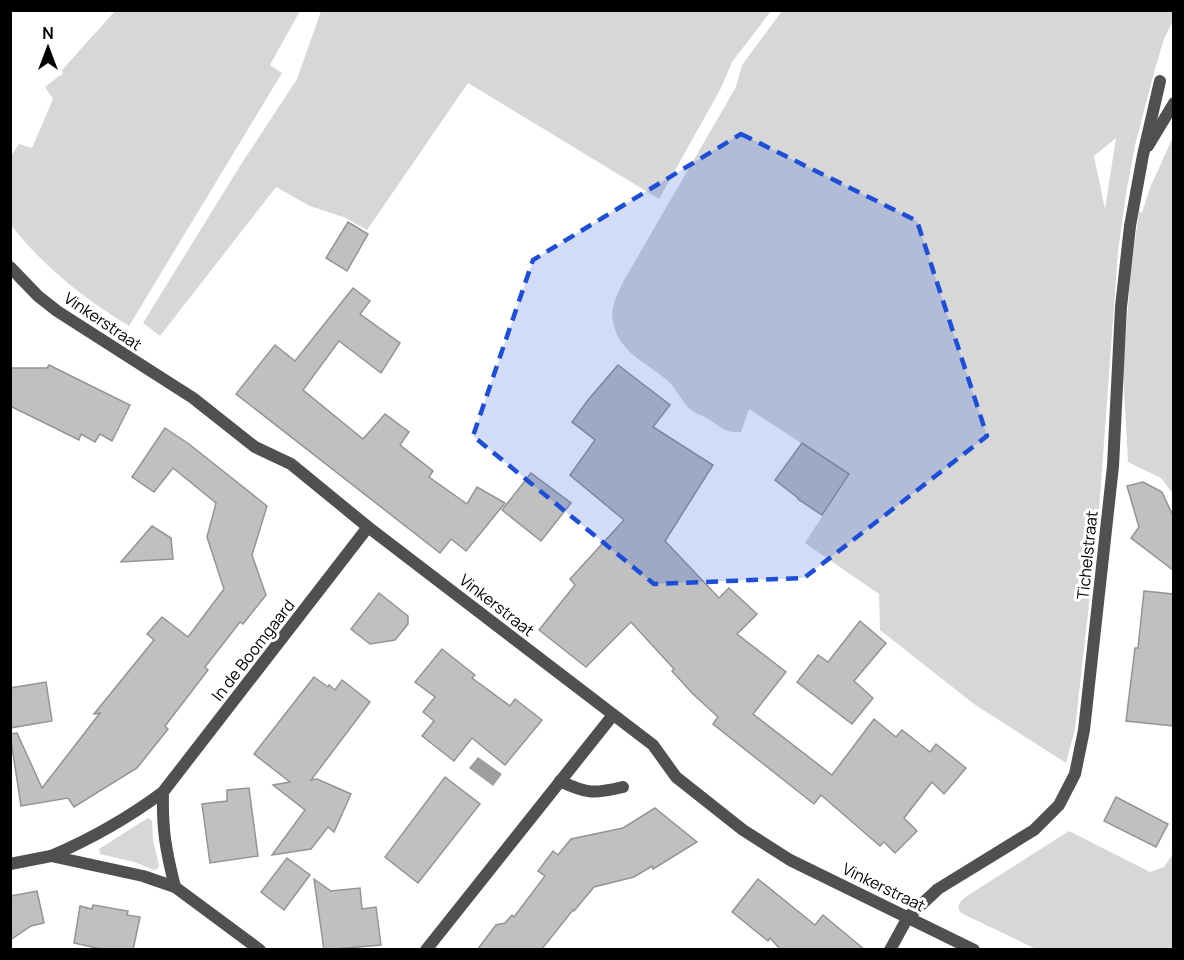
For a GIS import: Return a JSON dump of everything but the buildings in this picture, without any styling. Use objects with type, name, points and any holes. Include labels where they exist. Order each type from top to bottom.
[{"type":"street","name":"Tichelstraat","points":[[890,950],[908,917],[938,889],[1034,831],[1059,805],[1075,774],[1084,730],[1113,466],[1121,307],[1130,226],[1160,81]]},
{"type":"street","points":[[1143,155],[1173,103]]},
{"type":"street","name":"Vinkerstraat","points":[[12,272],[57,311],[193,398],[255,447],[291,464],[368,527],[652,745],[676,777],[743,830],[790,860],[974,950]]},
{"type":"street","name":"In de Boomgaard","points":[[10,864],[51,856],[82,843],[135,813],[163,792],[368,527]]},
{"type":"street","points":[[426,950],[612,715]]},
{"type":"street","points":[[560,781],[582,791],[604,791],[623,787]]},
{"type":"street","points":[[163,792],[162,821],[165,846],[175,887]]},
{"type":"street","name":"In de Boomgaard","points":[[51,856],[143,876],[175,887],[260,950]]},
{"type":"highlighted area","points":[[741,134],[917,221],[987,436],[804,578],[654,584],[473,436],[533,260]]},
{"type":"shaded area","points":[[116,10],[300,11],[270,65],[282,73],[129,326],[65,281],[10,224],[11,156],[19,144],[32,148],[53,99],[45,87],[63,73],[62,70]]},
{"type":"shaded area","points":[[321,10],[771,11],[732,62],[721,88],[659,199],[468,83],[367,230],[346,218],[310,206],[276,187],[160,336],[143,323],[297,79]]},
{"type":"shaded area","points":[[782,11],[1173,11],[1173,20],[1164,39],[1135,145],[1126,194],[1118,252],[1098,524],[1075,729],[1066,763],[974,704],[880,630],[879,594],[805,543],[849,474],[749,409],[741,432],[723,429],[688,407],[668,381],[636,358],[618,336],[612,314],[620,288],[736,87],[742,65]],"holes":[[[1116,138],[1105,209],[1094,156]]]},
{"type":"shaded area","points":[[1173,137],[1173,494],[1161,478],[1128,462],[1123,373],[1131,268],[1139,212],[1142,213],[1150,188]]},
{"type":"shaded area","points":[[478,757],[502,774],[493,786],[469,768]]},
{"type":"shaded area","points":[[148,818],[152,821],[153,840],[159,866],[157,869],[100,854],[99,849]]},
{"type":"shaded area","points":[[1069,831],[1150,872],[1164,867],[1173,854],[1173,949],[1036,949],[961,913],[958,907],[967,896]]}]
